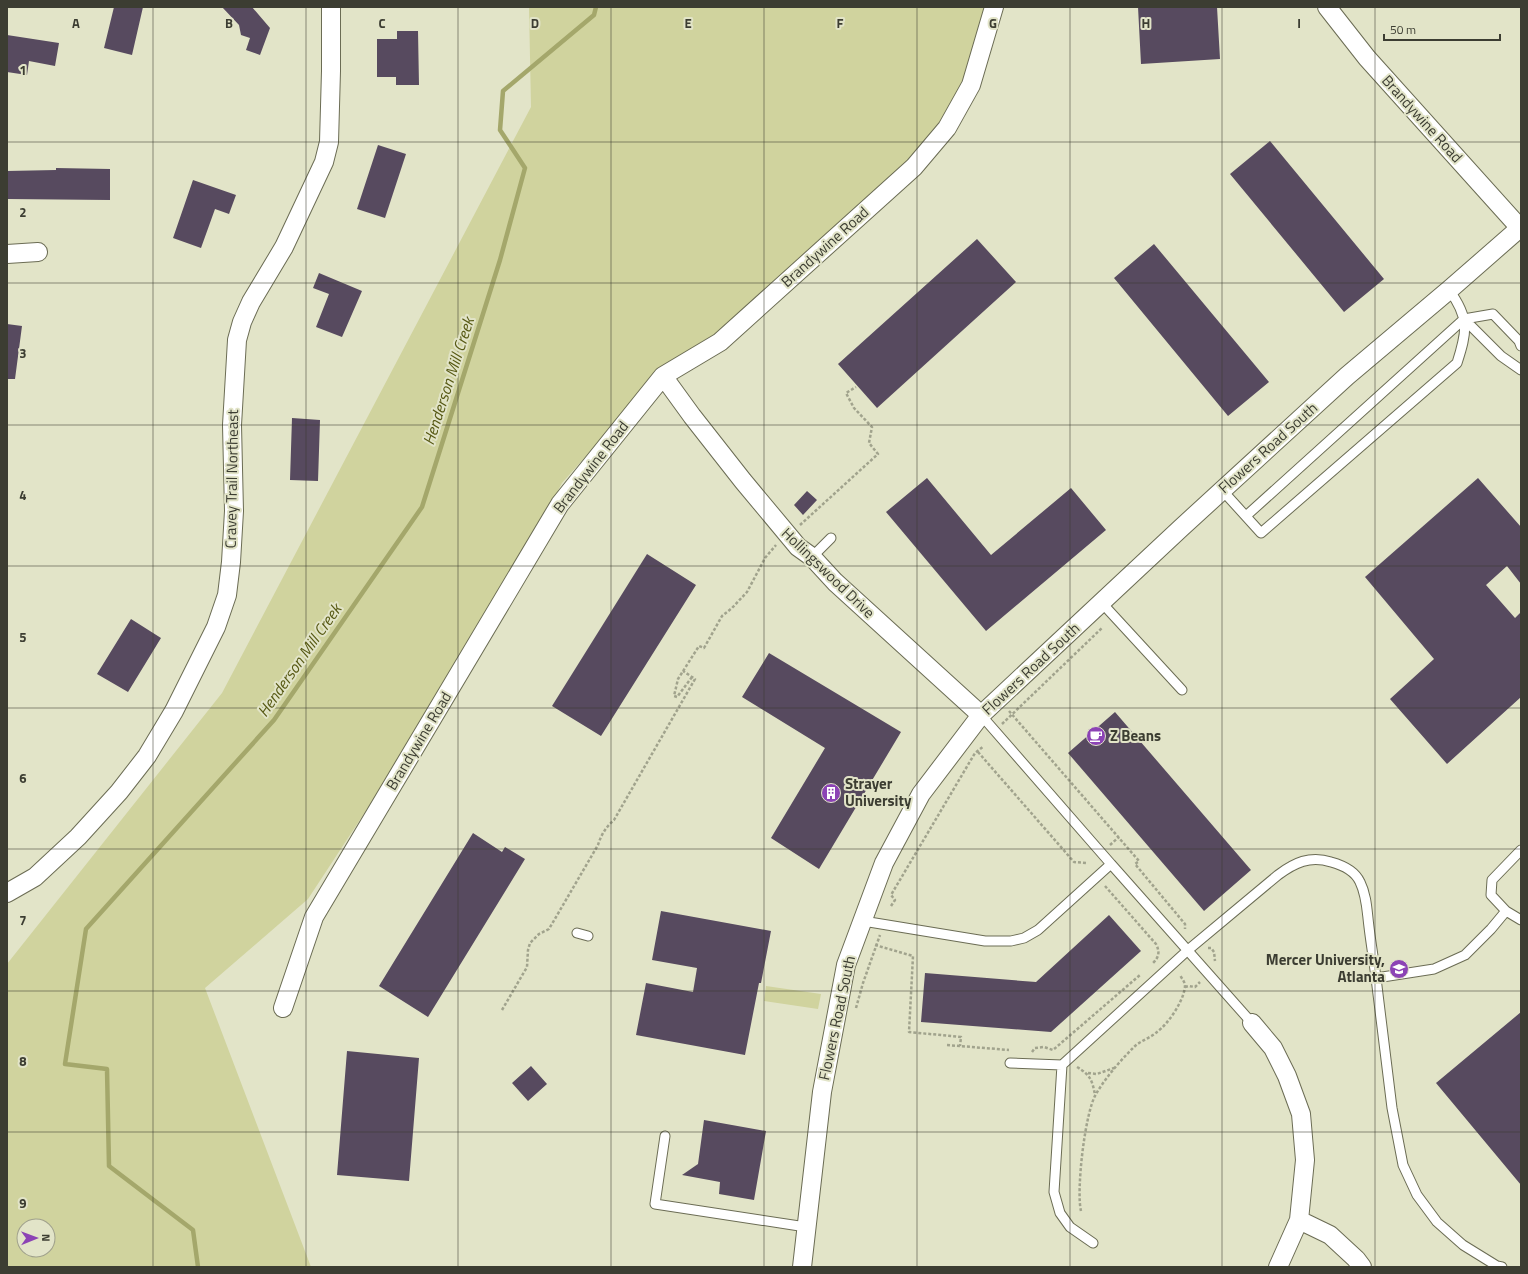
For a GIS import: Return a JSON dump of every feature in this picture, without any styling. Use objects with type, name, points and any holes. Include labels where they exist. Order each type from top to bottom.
[{"type":"street","name":"Cravey Trail Northeast","points":[[7,893],[35,877],[78,837],[119,792],[147,756],[174,711],[216,628],[226,594],[231,562],[234,511],[232,425],[237,340],[242,322],[251,302],[284,247],[324,162],[329,142],[331,7]]},
{"type":"street","name":"Brandywine Road","points":[[283,1008],[314,917],[560,504],[664,376],[720,342],[914,167],[947,128],[971,85],[994,7]]},
{"type":"street","name":"Brandywine Road","points":[[1327,7],[1367,58],[1520,228]]},
{"type":"street","name":"Flowers Road South","points":[[802,1267],[822,1092],[846,965],[884,863],[921,794],[982,715],[1101,602],[1347,376],[1520,228]]},
{"type":"street","points":[[7,254],[38,252]]},
{"type":"street","name":"Hollingswood Drive","points":[[664,376],[696,422],[798,548],[812,557],[835,582],[982,715]]},
{"type":"street","points":[[1252,1023],[1273,1048],[1288,1076],[1301,1114],[1305,1160],[1299,1220],[1278,1267]]},
{"type":"street","points":[[1299,1220],[1330,1235],[1356,1259],[1362,1267]]},
{"type":"lane","points":[[1222,490],[1262,532],[1457,363],[1465,334],[1464,319],[1459,303],[1449,290]]},
{"type":"lane","points":[[1246,516],[1464,319],[1492,314],[1519,341],[1521,346]]},
{"type":"lane","points":[[1464,319],[1501,356],[1521,370]]},
{"type":"lane","points":[[812,557],[831,538]]},
{"type":"lane","points":[[1101,602],[1182,690]]},
{"type":"lane","points":[[982,715],[1111,864],[1252,1023]]},
{"type":"lane","points":[[1521,850],[1492,880],[1491,895],[1506,911],[1521,920]]},
{"type":"lane","points":[[1093,1243],[1070,1227],[1060,1213],[1054,1192],[1062,1065],[1188,950],[1290,866],[1303,860],[1323,859],[1339,864],[1351,871],[1360,881],[1367,902],[1392,1108],[1403,1165],[1417,1195],[1437,1222],[1463,1244],[1497,1266],[1502,1267]]},
{"type":"lane","points":[[863,920],[985,941],[1011,941],[1024,938],[1038,930],[1111,864]]},
{"type":"lane","points":[[1376,978],[1434,968],[1465,955],[1491,929],[1506,911]]},
{"type":"lane","points":[[577,933],[588,936]]},
{"type":"lane","points":[[1010,1062],[1062,1065]]},
{"type":"lane","points":[[665,1136],[655,1204],[806,1227]]},
{"type":"path","points":[[795,530],[878,454],[869,443],[872,427],[854,408],[846,393],[856,387]]},
{"type":"path","points":[[692,677],[677,697],[674,696],[678,679],[699,646],[704,648],[722,616],[747,592],[765,558],[776,545]]},
{"type":"path","points":[[1002,724],[1103,627]]},
{"type":"path","points":[[502,1010],[527,967],[530,943],[539,934],[549,929],[598,845],[607,826],[614,820],[695,679],[683,671]]},
{"type":"path","points":[[1007,709],[1139,860],[1135,864],[1185,924]]},
{"type":"path","points":[[891,906],[895,900],[891,895],[978,752],[984,746]]},
{"type":"path","points":[[974,749],[1074,862],[1086,862]]},
{"type":"path","points":[[1108,847],[1119,837]]},
{"type":"path","points":[[1105,886],[1156,944],[1159,951],[1158,958],[1150,967]]},
{"type":"path","points":[[856,1011],[863,983],[880,934]]},
{"type":"path","points":[[876,945],[913,956],[909,1032],[961,1037],[960,1046]]},
{"type":"path","points":[[1208,948],[1211,948],[1214,952],[1214,960],[1217,967]]},
{"type":"path","points":[[1025,1052],[1032,1052],[1035,1048],[1044,1047],[1053,1050],[1144,972]]},
{"type":"path","points":[[1081,1211],[1081,1172],[1088,1118],[1095,1095],[1114,1068],[1135,1045],[1159,1031],[1171,1018],[1181,999],[1185,987],[1180,975]]},
{"type":"path","points":[[1185,987],[1195,987],[1201,982]]},
{"type":"path","points":[[947,1045],[1010,1050]]},
{"type":"path","points":[[1076,1066],[1087,1073],[1092,1081],[1095,1095]]},
{"type":"path","points":[[1087,1073],[1096,1074],[1114,1068]]},
{"type":"green space","points":[[529,7],[984,7],[966,92],[914,153],[838,233],[717,341],[640,395],[562,483],[489,623],[308,899],[205,988],[311,1267],[7,1267],[7,964],[222,693],[531,107]]},
{"type":"green space","points":[[766,986],[821,994],[818,1009],[764,1001]]},
{"type":"building","points":[[114,7],[143,7],[132,55],[104,48]]},
{"type":"building","points":[[222,7],[252,7],[270,28],[260,55],[246,50],[250,38],[241,35],[239,25]]},
{"type":"building","points":[[1138,7],[1217,7],[1220,59],[1141,64]]},
{"type":"building","points":[[397,31],[418,31],[419,85],[396,85],[396,77],[377,77],[377,39],[397,39]]},
{"type":"building","points":[[7,35],[59,43],[55,66],[29,61],[27,75],[7,72]]},
{"type":"building","points":[[1270,141],[1384,279],[1344,312],[1230,174]]},
{"type":"building","points":[[378,145],[406,154],[385,218],[357,209]]},
{"type":"building","points":[[56,168],[110,169],[110,200],[7,199],[7,171],[56,170]]},
{"type":"building","points":[[193,180],[236,195],[229,214],[215,209],[201,248],[173,238]]},
{"type":"building","points":[[977,239],[1016,282],[877,408],[838,364]]},
{"type":"building","points":[[1154,244],[1269,382],[1228,416],[1114,278]]},
{"type":"building","points":[[319,273],[362,291],[342,337],[316,327],[329,294],[313,288]]},
{"type":"building","points":[[7,324],[22,326],[15,379],[7,379]]},
{"type":"building","points":[[292,418],[320,420],[318,481],[290,480]]},
{"type":"building","points":[[927,478],[991,555],[1071,488],[1106,530],[986,631],[886,512]]},
{"type":"building","points":[[1478,478],[1521,527],[1521,584],[1507,566],[1486,585],[1515,618],[1521,612],[1521,697],[1447,764],[1390,699],[1434,659],[1365,577]]},
{"type":"building","points":[[807,491],[817,500],[803,515],[794,505]]},
{"type":"building","points":[[647,554],[696,585],[601,736],[552,706]]},
{"type":"building","points":[[131,619],[161,638],[128,692],[97,674]]},
{"type":"building","name":"Strayer University","points":[[769,653],[901,732],[819,869],[771,838],[825,748],[742,697]]},
{"type":"building","points":[[1115,712],[1251,870],[1204,911],[1068,753]]},
{"type":"building","points":[[473,833],[502,852],[505,847],[525,859],[428,1017],[379,986]]},
{"type":"building","points":[[661,911],[771,931],[745,1055],[636,1035],[646,983],[693,992],[697,968],[652,960]]},
{"type":"building","points":[[1109,915],[1141,951],[1051,1032],[921,1022],[925,973],[1036,982]]},
{"type":"building","points":[[1521,1012],[1521,1185],[1436,1083]]},
{"type":"building","points":[[347,1051],[419,1058],[409,1181],[337,1175]]},
{"type":"building","points":[[531,1066],[547,1084],[528,1101],[512,1083]]},
{"type":"building","points":[[704,1120],[766,1131],[754,1200],[719,1194],[720,1182],[682,1175],[698,1164]]},
{"type":"waterway","name":"Henderson Mill Creek","points":[[198,1267],[193,1230],[109,1166],[107,1069],[65,1064],[86,929],[274,720],[422,507],[500,260],[525,168],[500,130],[503,91],[594,15],[596,7]]},
{"type":"place","name":"Z Beans","points":[[1096,736]]},
{"type":"place","name":"Strayer University","points":[[831,793]]},
{"type":"place","name":"Mercer University, Atlanta","points":[[1399,969]]}]
